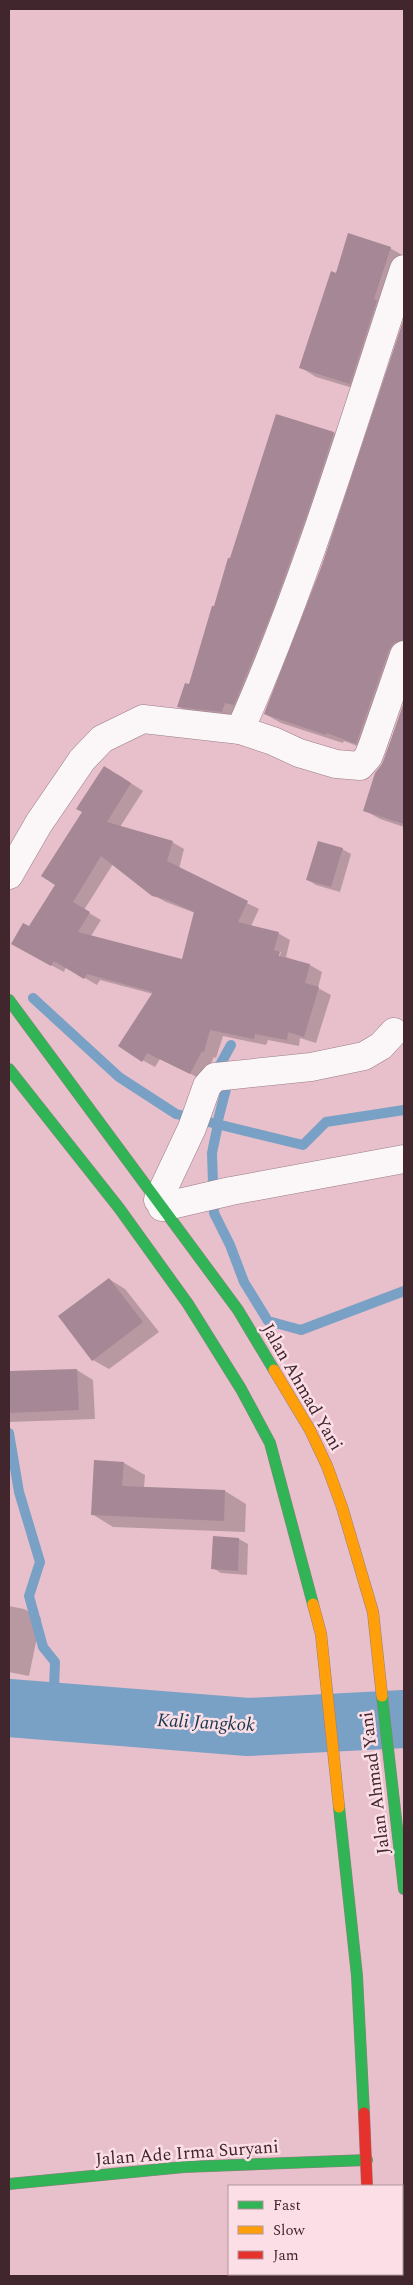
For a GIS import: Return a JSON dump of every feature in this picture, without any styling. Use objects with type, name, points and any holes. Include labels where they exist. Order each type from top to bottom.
[{"type":"main road","name":"Jalan Ahmad Yani","points":[[9,1000],[40,1049],[160,1204],[238,1310],[310,1430],[327,1466],[342,1508],[372,1612],[404,1889]]},
{"type":"main road","points":[[12,1069],[124,1216],[188,1304],[241,1389],[270,1443],[321,1634],[357,1976],[368,2160],[367,2185]]},
{"type":"main road","name":"Jalan Ade Irma Suryani","points":[[9,2184],[184,2167],[368,2160]]},
{"type":"street","points":[[240,730],[265,673],[333,484],[404,269]]},
{"type":"street","points":[[9,875],[39,822],[82,760],[102,739],[143,719],[240,730],[273,741],[299,754],[336,764],[360,766],[368,757],[372,747],[404,655]]},
{"type":"street","points":[[394,1032],[382,1046],[364,1056],[311,1067],[224,1076],[207,1086],[195,1121],[160,1204],[200,1199],[231,1191],[404,1159]]},
{"type":"building","points":[[348,233],[391,247],[374,299],[377,300],[350,384],[299,368],[331,271],[336,273]]},
{"type":"building","points":[[404,318],[404,640],[394,643],[389,650],[356,744],[264,714],[322,565]]},
{"type":"building","points":[[276,414],[334,432],[313,497],[272,612],[234,705],[225,703],[222,712],[177,707],[185,683],[189,684],[212,606],[214,606],[228,558],[230,558]]},
{"type":"building","points":[[404,702],[404,824],[363,811],[375,773],[383,763]]},
{"type":"building","points":[[104,766],[131,783],[107,822],[173,841],[167,861],[248,901],[238,922],[279,932],[274,950],[280,952],[279,956],[310,964],[305,983],[319,987],[304,1037],[288,1032],[287,1040],[255,1034],[254,1039],[210,1030],[204,1052],[202,1051],[190,1074],[147,1053],[142,1062],[118,1046],[153,992],[87,974],[84,979],[54,961],[51,966],[11,944],[23,923],[29,926],[55,885],[41,876],[82,812],[76,809]],"holes":[[[101,856],[152,896],[168,900],[194,912],[182,959],[78,932],[90,912],[73,902]]]},
{"type":"building","points":[[318,841],[343,848],[331,887],[306,880]]},
{"type":"building","points":[[109,1278],[143,1322],[92,1361],[58,1316]]},
{"type":"building","points":[[77,1369],[79,1410],[9,1413],[9,1371]]},
{"type":"building","points":[[94,1460],[124,1462],[122,1486],[225,1490],[224,1521],[91,1515]]},
{"type":"building","points":[[213,1536],[239,1538],[238,1571],[211,1569]]},
{"type":"waterway","points":[[33,998],[119,1077],[176,1114],[303,1145],[326,1122],[404,1110]]},
{"type":"waterway","points":[[218,1120],[226,1089],[220,1065],[231,1045]]},
{"type":"waterway","points":[[217,1129],[212,1153],[214,1213],[230,1245],[244,1282],[268,1321],[301,1330],[404,1291]]},
{"type":"waterway","points":[[9,1433],[19,1492],[40,1562],[29,1596],[43,1647],[55,1662],[53,1712]]},
{"type":"waterway","name":"Kali Jangkok","points":[[9,1708],[248,1727],[404,1719]]},
{"type":"traffic: fast","points":[[9,1000],[238,1310],[274,1370]]},
{"type":"traffic: fast","points":[[9,1069],[119,1208],[188,1304],[241,1389],[270,1443],[313,1604]]},
{"type":"traffic: fast","points":[[382,1696],[404,1889]]},
{"type":"traffic: fast","points":[[339,1807],[357,1976],[364,2113]]},
{"type":"traffic: fast","points":[[9,2184],[184,2167],[367,2160]]},
{"type":"traffic: slow","points":[[274,1370],[310,1430],[327,1466],[342,1507],[373,1612],[382,1696]]},
{"type":"traffic: slow","points":[[313,1604],[321,1634],[339,1807]]},
{"type":"traffic: jam","points":[[364,2113],[367,2185]]}]
